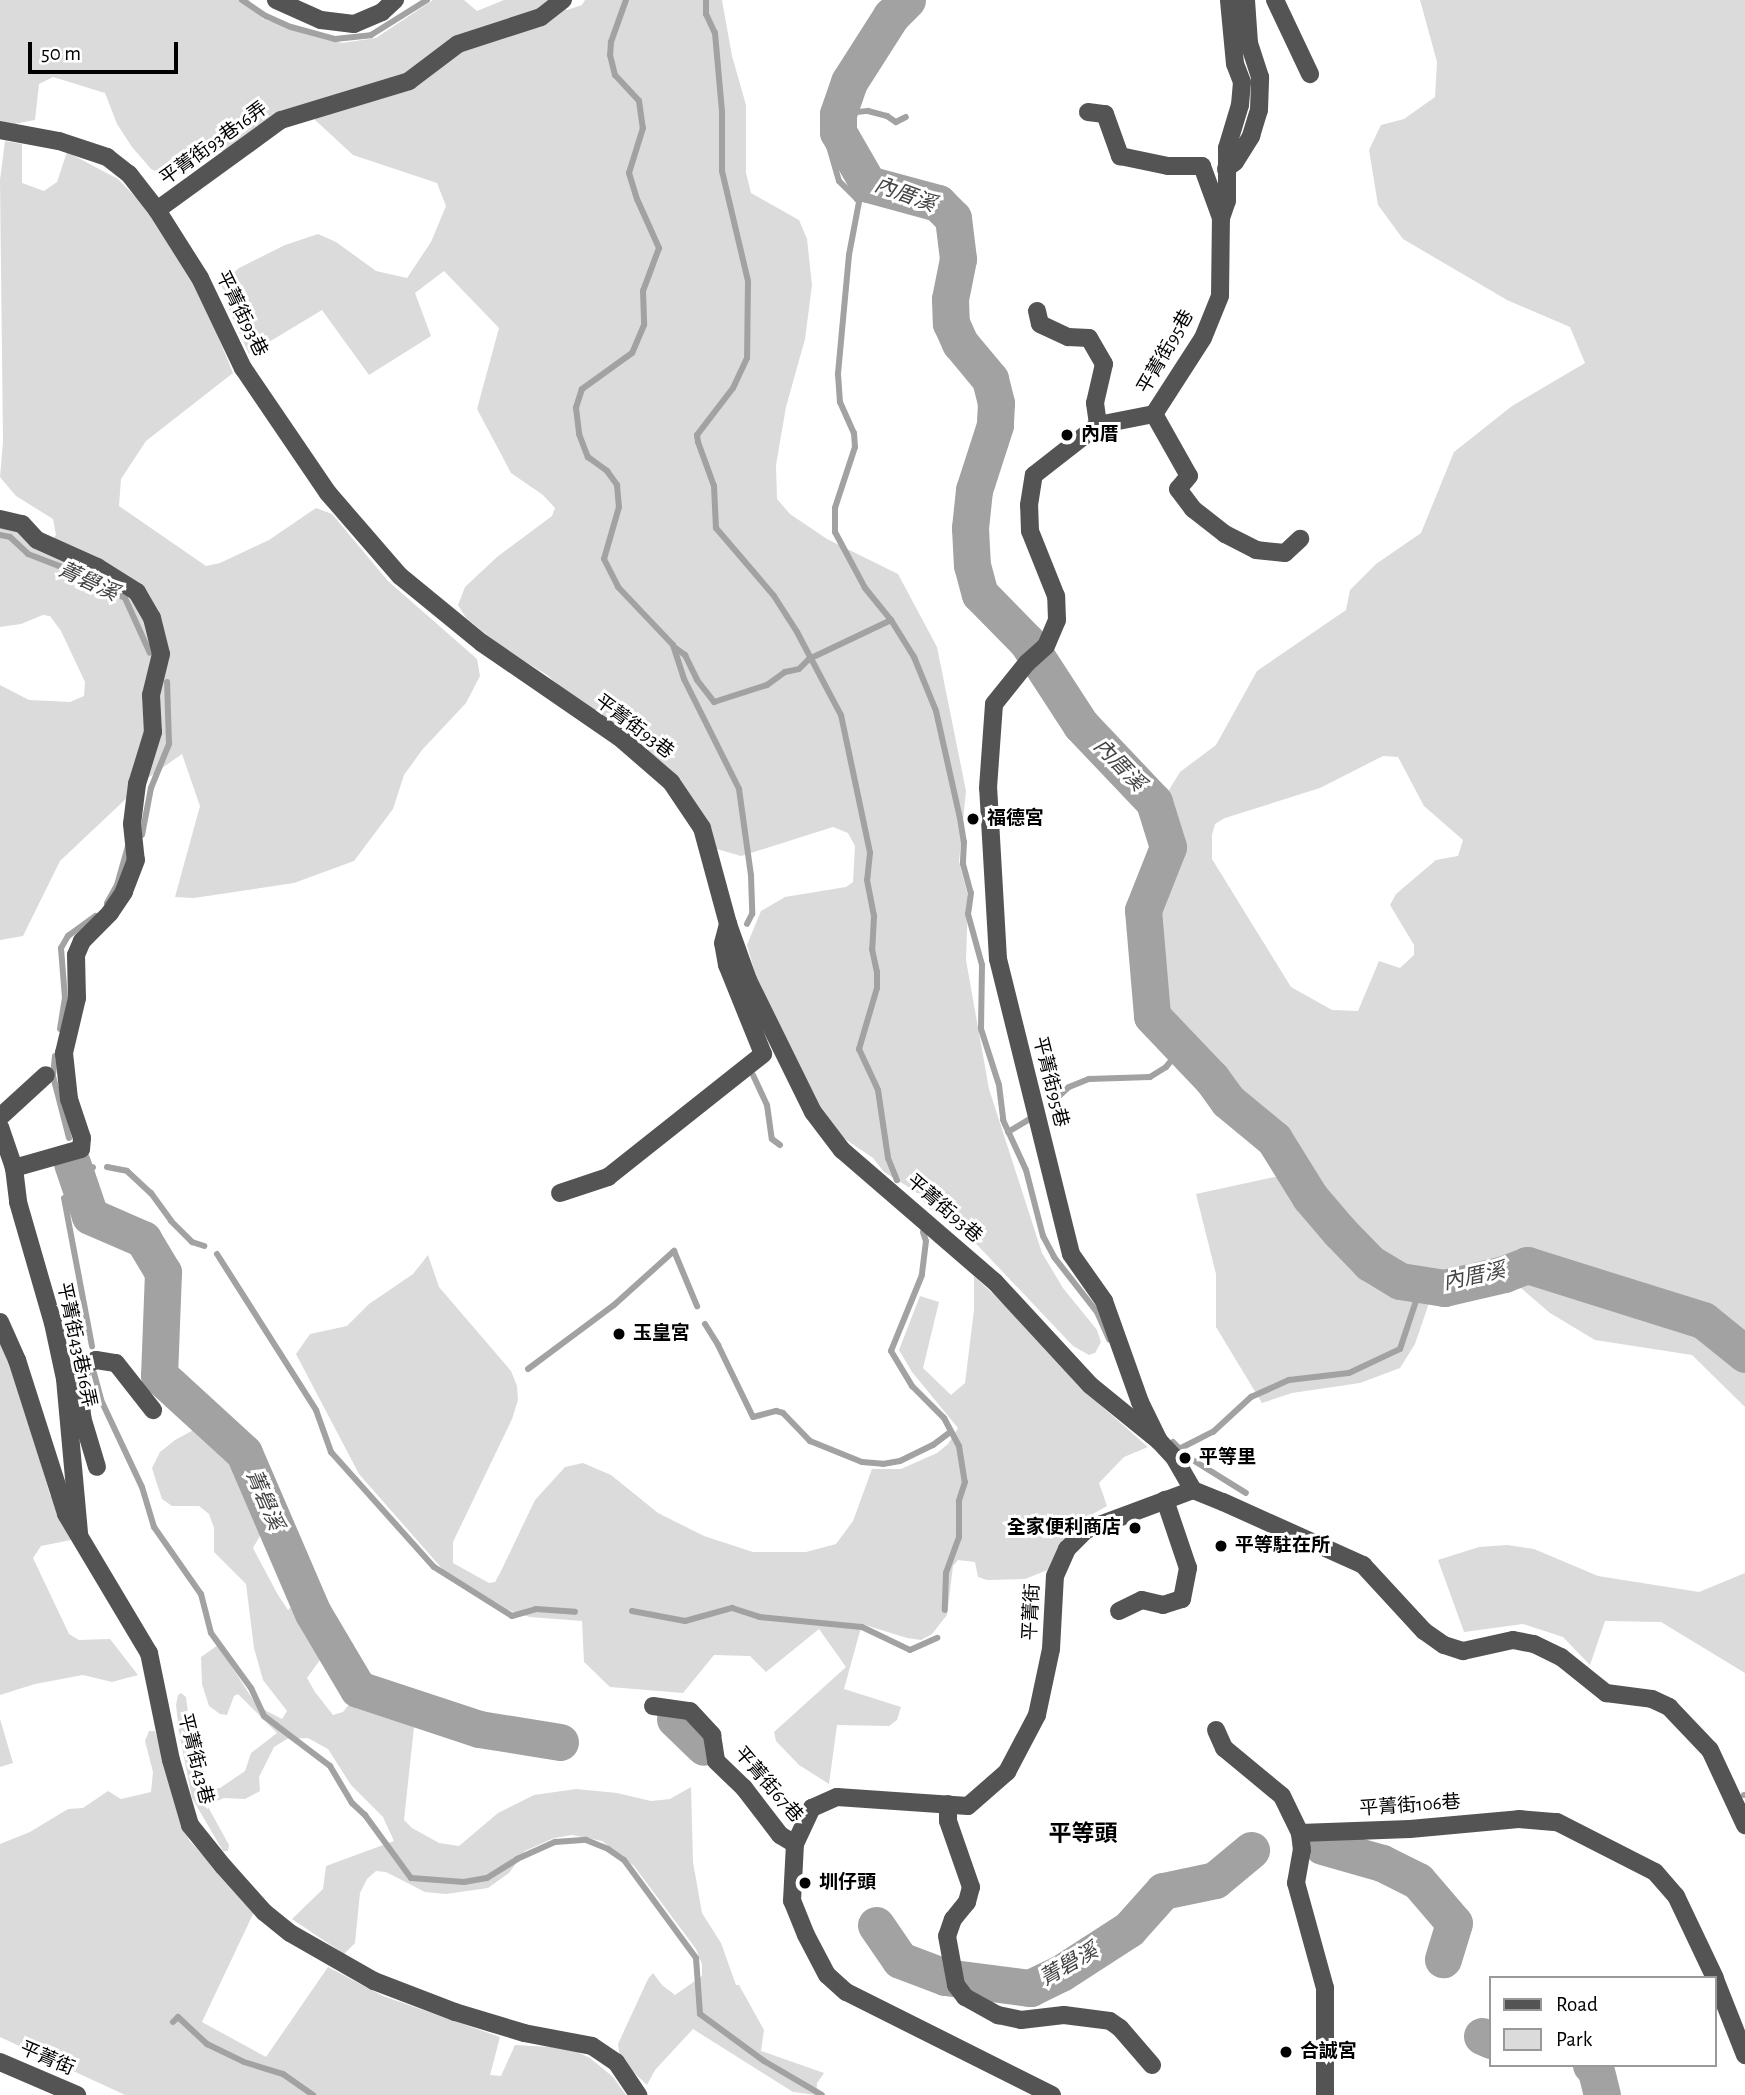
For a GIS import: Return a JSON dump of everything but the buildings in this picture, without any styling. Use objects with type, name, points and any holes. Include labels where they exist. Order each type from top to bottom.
[{"type":"street","points":[[276,0],[321,20],[354,24],[382,12],[395,0]]},
{"type":"street","name":"平菁街93巷16弄","points":[[157,210],[281,120],[408,82],[458,44],[541,17],[563,0]]},
{"type":"street","name":"平菁街95巷","points":[[1193,1490],[1173,1456],[1159,1441],[1140,1402],[1104,1301],[1071,1254],[998,959],[988,788],[994,704],[1027,663],[1046,646],[1057,620],[1056,596],[1030,531],[1029,505],[1034,475],[1098,425],[1154,414],[1203,338],[1220,296],[1222,218],[1227,201],[1227,148],[1240,105],[1242,82],[1235,64],[1229,0]]},
{"type":"street","points":[[1226,169],[1235,162],[1251,136],[1259,110],[1260,77],[1249,43],[1246,0]]},
{"type":"street","points":[[1275,0],[1310,74]]},
{"type":"street","points":[[1088,112],[1105,114],[1120,156],[1168,166],[1202,166],[1222,218]]},
{"type":"street","name":"平菁街93巷","points":[[0,130],[59,141],[107,158],[129,174],[157,210],[200,278],[243,368],[328,493],[400,576],[482,643],[619,737],[671,782],[702,828],[728,924],[748,980],[813,1112],[842,1150],[995,1282],[1090,1385],[1159,1441]]},
{"type":"street","points":[[1037,311],[1040,324],[1068,337],[1089,338],[1104,363],[1095,403],[1098,425]]},
{"type":"street","points":[[1154,414],[1189,476],[1178,489],[1193,509],[1225,534],[1256,550],[1285,554],[1300,539]]},
{"type":"street","points":[[0,519],[22,524],[37,540],[121,579],[137,592],[152,618],[161,654],[151,695],[153,732],[137,784],[132,824],[136,860],[124,892],[110,913],[82,941],[76,955],[77,998],[64,1053],[69,1099],[82,1138],[81,1149],[14,1168]]},
{"type":"street","points":[[560,1193],[608,1177],[764,1054],[727,965],[723,943],[728,924]]},
{"type":"street","points":[[0,1117],[46,1075]]},
{"type":"street","name":"平菁街43巷16弄","points":[[0,1127],[14,1168],[18,1202],[53,1323],[77,1420],[79,1533]]},
{"type":"street","name":"平菁街43巷","points":[[0,1322],[17,1360],[66,1514],[79,1533],[95,1567],[149,1653],[171,1760],[190,1825],[264,1912],[290,1933],[374,1981],[455,2012],[524,2033],[592,2046],[616,2062],[638,2095]]},
{"type":"street","points":[[97,1467],[77,1420],[83,1366],[96,1360],[116,1363],[153,1410]]},
{"type":"street","points":[[1193,1490],[1363,1565],[1424,1631],[1444,1645],[1463,1651],[1513,1640],[1534,1644],[1561,1657],[1606,1693],[1653,1699],[1669,1707],[1710,1750],[1745,1825]]},
{"type":"street","name":"平菁街","points":[[1052,2095],[846,1992],[827,1975],[792,1901],[795,1844],[813,1808],[837,1797],[968,1806],[1007,1772],[1037,1715],[1051,1649],[1055,1576],[1067,1549],[1086,1530],[1193,1490]]},
{"type":"street","points":[[1119,1611],[1142,1600],[1163,1605],[1182,1599],[1188,1568],[1165,1500]]},
{"type":"street","name":"平菁街67巷","points":[[653,1706],[690,1711],[712,1735],[716,1761],[744,1788],[780,1835],[795,1844]]},
{"type":"street","points":[[1216,1730],[1224,1748],[1282,1796],[1300,1833],[1302,1850],[1296,1883],[1325,1988],[1325,2095]]},
{"type":"street","points":[[948,1804],[948,1821],[971,1887],[967,1902],[953,1919],[947,1936],[956,1985],[965,1997],[998,2015],[1021,2020],[1063,2015],[1110,2021],[1120,2028],[1152,2065]]},
{"type":"street","name":"平菁街106巷","points":[[1300,1833],[1410,1829],[1519,1819],[1557,1822],[1655,1872],[1676,1896],[1714,1976]]},
{"type":"street","name":"平菁街106巷","points":[[1717,1983],[1745,2055]]},
{"type":"street","name":"平菁街","points":[[0,2062],[78,2095]]},
{"type":"green space","points":[[0,0],[249,0],[263,19],[342,43],[376,38],[433,0],[464,0],[477,11],[504,0],[559,0],[567,10],[582,5],[585,0],[722,0],[732,56],[746,105],[746,173],[751,193],[799,220],[807,239],[812,285],[805,339],[786,407],[776,465],[777,499],[790,514],[827,539],[898,574],[937,647],[966,791],[959,862],[968,896],[966,960],[989,1089],[1042,1253],[1063,1288],[1097,1330],[1101,1342],[1095,1353],[1089,1355],[1073,1346],[964,1231],[930,1209],[915,1191],[884,1172],[873,1158],[839,1135],[808,1088],[757,980],[747,945],[761,911],[785,897],[846,887],[853,882],[855,846],[848,833],[833,827],[741,856],[713,848],[675,778],[630,732],[568,694],[547,675],[503,648],[466,618],[458,605],[465,587],[497,557],[552,516],[555,508],[543,495],[511,473],[477,409],[499,328],[444,271],[415,293],[431,336],[369,375],[322,310],[249,354],[221,284],[239,268],[285,245],[318,234],[336,242],[376,271],[407,278],[431,242],[446,206],[437,183],[353,155],[313,118],[281,126],[253,152],[216,151],[170,178],[151,169],[132,147],[117,124],[105,93],[53,77],[39,84],[35,120],[9,125],[0,123]]},
{"type":"green space","points":[[1420,0],[1745,0],[1745,1407],[1692,1355],[1595,1340],[1550,1313],[1493,1264],[1470,1263],[1448,1273],[1429,1303],[1415,1344],[1400,1368],[1360,1383],[1292,1393],[1262,1403],[1216,1327],[1216,1274],[1196,1194],[1307,1170],[1243,1105],[1166,1018],[1156,972],[1151,914],[1175,842],[1166,808],[1169,790],[1180,772],[1216,745],[1257,671],[1346,610],[1350,590],[1376,564],[1421,533],[1454,452],[1512,406],[1585,363],[1570,327],[1507,300],[1403,239],[1378,205],[1369,150],[1381,125],[1404,119],[1435,97],[1437,62]],"holes":[[[1383,756],[1398,757],[1424,806],[1463,840],[1458,856],[1436,860],[1396,894],[1390,905],[1414,945],[1414,955],[1400,968],[1379,961],[1358,1011],[1332,1010],[1291,987],[1212,859],[1212,835],[1215,824],[1225,818],[1320,788]]]},
{"type":"green space","points":[[5,141],[22,144],[22,183],[44,191],[57,182],[67,152],[118,179],[147,209],[195,281],[233,373],[146,441],[121,479],[119,506],[206,566],[220,563],[269,540],[316,508],[332,514],[388,581],[477,659],[480,676],[466,703],[422,750],[404,775],[393,809],[354,861],[294,883],[194,898],[175,897],[200,806],[182,754],[148,778],[60,861],[23,936],[0,940],[0,685],[29,700],[70,702],[84,696],[85,682],[61,631],[50,616],[43,615],[21,624],[0,627],[0,523],[48,544],[56,535],[53,519],[16,496],[0,477],[3,442],[0,180]]},
{"type":"green space","points":[[428,1255],[439,1287],[511,1371],[517,1386],[518,1400],[512,1419],[453,1542],[453,1563],[489,1583],[495,1582],[535,1500],[565,1467],[583,1463],[611,1475],[658,1513],[704,1536],[753,1552],[806,1552],[836,1544],[853,1521],[872,1469],[901,1469],[937,1453],[948,1444],[958,1428],[912,1372],[899,1350],[920,1296],[939,1302],[923,1368],[951,1395],[965,1383],[974,1310],[974,1276],[1045,1343],[1083,1390],[1148,1447],[1124,1457],[1099,1483],[1107,1506],[1075,1524],[1050,1569],[1025,1579],[987,1580],[978,1577],[975,1562],[958,1560],[953,1566],[947,1615],[932,1634],[921,1640],[907,1638],[862,1624],[844,1689],[901,1707],[897,1720],[889,1726],[837,1725],[829,1784],[799,1765],[776,1741],[774,1732],[846,1667],[819,1629],[766,1672],[750,1656],[714,1655],[683,1693],[610,1687],[584,1662],[582,1621],[530,1617],[508,1610],[445,1572],[359,1474],[296,1354],[310,1334],[347,1326],[369,1304],[413,1274]]},
{"type":"green space","points":[[0,1339],[19,1389],[50,1495],[76,1539],[41,1546],[33,1558],[69,1634],[79,1640],[110,1639],[138,1675],[112,1682],[83,1675],[35,1684],[0,1695]]},
{"type":"green space","points":[[199,1427],[225,1443],[258,1495],[268,1522],[253,1548],[278,1595],[288,1610],[299,1600],[304,1602],[330,1646],[307,1678],[315,1692],[333,1715],[343,1712],[350,1703],[359,1704],[409,1722],[414,1727],[404,1820],[412,1828],[439,1843],[459,1846],[498,1813],[534,1795],[576,1789],[617,1793],[651,1801],[670,1799],[691,1787],[693,1862],[702,1913],[721,1943],[736,1985],[739,1985],[764,2030],[761,2051],[824,2073],[817,2083],[816,2095],[793,2092],[693,2029],[655,2070],[647,2085],[620,2059],[618,2044],[653,1973],[662,1985],[675,1995],[702,1976],[702,1964],[696,1949],[634,1866],[602,1841],[572,1835],[554,1838],[525,1851],[509,1873],[488,1888],[446,1894],[425,1892],[386,1872],[376,1871],[367,1879],[360,1893],[355,1943],[344,1954],[292,1919],[323,1889],[326,1866],[394,1841],[383,1817],[351,1785],[328,1749],[308,1738],[287,1739],[274,1747],[259,1777],[260,1791],[245,1799],[224,1798],[207,1805],[229,1845],[228,1851],[223,1851],[192,1798],[179,1732],[176,1705],[178,1695],[181,1693],[186,1697],[192,1744],[206,1790],[220,1788],[245,1771],[251,1753],[277,1733],[238,1694],[234,1696],[227,1715],[220,1714],[209,1706],[202,1684],[201,1657],[218,1645],[257,1706],[282,1719],[287,1711],[263,1680],[254,1648],[246,1584],[214,1552],[214,1528],[209,1514],[199,1506],[172,1506],[162,1499],[156,1481],[152,1468],[160,1452]]},
{"type":"green space","points":[[1507,1545],[1534,1549],[1598,1576],[1699,1592],[1745,1573],[1745,1673],[1661,1622],[1605,1621],[1590,1665],[1563,1637],[1523,1624],[1464,1632],[1438,1560],[1479,1547]]},
{"type":"green space","points":[[0,1719],[13,1763],[0,1767]]},
{"type":"green space","points":[[149,1731],[155,1731],[189,1840],[254,1912],[202,2022],[266,2057],[328,1967],[383,1996],[500,2037],[490,2075],[501,2076],[515,2045],[569,2048],[590,2058],[613,2077],[626,2095],[125,2095],[0,2037],[0,1844],[30,1832],[68,1809],[83,1808],[108,1791],[121,1799],[151,1792],[153,1772],[145,1741]]},
{"type":"waterway","points":[[242,0],[266,16],[291,27],[335,39],[371,35],[427,0]]},
{"type":"waterway","points":[[626,0],[611,42],[610,55],[615,75],[639,101],[643,128],[629,173],[637,199],[659,248],[643,291],[644,325],[632,353],[582,389],[576,408],[579,434],[588,457],[607,471],[617,485],[619,507],[604,559],[618,587],[673,645],[684,679],[739,789],[751,876],[752,914],[747,924]]},
{"type":"waterway","points":[[706,0],[706,14],[715,33],[722,112],[722,171],[748,281],[747,358],[733,388],[697,435],[698,442],[714,486],[716,528],[774,596],[797,632],[841,715],[870,853],[867,880],[874,916],[872,949],[877,988],[859,1049],[878,1090],[888,1158],[897,1180]]},
{"type":"waterway","name":"內厝溪","points":[[907,0],[891,16],[849,82],[838,114],[838,132],[868,184],[938,203],[953,218],[958,259],[950,299],[951,323],[960,343],[990,379],[996,403],[995,425],[974,490],[970,528],[972,565],[980,594],[1027,642],[1081,725],[1154,802],[1168,847],[1143,910],[1152,1016],[1212,1079],[1228,1101],[1274,1139],[1310,1197],[1339,1231],[1370,1263],[1400,1281],[1444,1288],[1504,1274],[1527,1265],[1703,1320],[1745,1354]]},
{"type":"waterway","points":[[868,184],[857,199],[839,181],[826,136],[829,120],[838,114],[868,111],[887,116],[896,122],[906,117]]},
{"type":"waterway","points":[[859,202],[849,255],[838,374],[840,402],[854,433],[855,447],[835,508],[835,532],[865,588],[891,620],[914,657],[936,711],[964,842],[963,864],[971,893],[968,914],[982,965],[981,1029],[999,1085],[1003,1120],[1026,1170],[1043,1236],[1054,1257],[1097,1312],[1109,1339]]},
{"type":"waterway","name":"菁礐溪","points":[[0,535],[10,537],[28,554],[125,598],[150,653]]},
{"type":"waterway","points":[[674,647],[685,655],[697,680],[714,702],[767,685],[785,672],[799,669],[809,659],[891,620]]},
{"type":"waterway","name":"菁礐溪","points":[[142,835],[151,788],[169,744],[167,682]]},
{"type":"waterway","name":"菁礐溪","points":[[107,903],[117,885],[128,846]]},
{"type":"waterway","name":"菁礐溪","points":[[60,1029],[65,998],[61,948],[68,936],[96,916]]},
{"type":"waterway","points":[[1057,1098],[1069,1087],[1089,1079],[1150,1077],[1166,1067],[1182,1047]]},
{"type":"waterway","name":"菁礐溪","points":[[55,1056],[53,1076],[69,1138]]},
{"type":"waterway","points":[[753,1075],[767,1105],[772,1139],[780,1145]]},
{"type":"waterway","points":[[1008,1132],[1031,1118]]},
{"type":"waterway","name":"菁礐溪","points":[[72,1163],[90,1216],[143,1239],[163,1272],[159,1375],[244,1453],[313,1613],[358,1689],[479,1729],[560,1742]]},
{"type":"waterway","name":"菁礐溪","points":[[64,1175],[93,1167]]},
{"type":"waterway","points":[[107,1167],[127,1171],[151,1193],[171,1221],[192,1242],[204,1246]]},
{"type":"waterway","points":[[64,1198],[92,1346]]},
{"type":"waterway","points":[[923,1232],[926,1241],[922,1275],[891,1351],[912,1386],[944,1418],[959,1446],[965,1482],[959,1501],[959,1537],[946,1573],[945,1610]]},
{"type":"waterway","points":[[528,1369],[614,1305],[674,1251],[697,1306]]},
{"type":"waterway","points":[[217,1254],[316,1410],[331,1452],[434,1567],[512,1616],[536,1609],[575,1612]]},
{"type":"waterway","points":[[1181,1448],[1213,1432],[1251,1397],[1289,1380],[1349,1373],[1400,1349],[1421,1286]]},
{"type":"waterway","points":[[705,1324],[753,1417],[776,1411],[783,1413],[810,1441],[862,1462],[883,1464],[900,1461],[933,1445],[950,1432]]},
{"type":"waterway","points":[[94,1373],[101,1400],[142,1487],[154,1527],[201,1594],[211,1633],[251,1688],[264,1716],[330,1766],[352,1803],[365,1815],[411,1878],[464,1882],[487,1878],[517,1859],[555,1842],[586,1840],[608,1849],[624,1860],[696,1958],[700,2014],[764,2061],[822,2095]]},
{"type":"waterway","points":[[1173,1442],[1188,1457],[1246,1493]]},
{"type":"waterway","points":[[632,1611],[685,1621],[732,1608],[760,1617],[862,1627],[910,1650],[937,1638]]},
{"type":"waterway","name":"菁礐溪","points":[[675,1719],[704,1747]]},
{"type":"waterway","name":"菁礐溪","points":[[1322,1846],[1382,1863],[1418,1881],[1454,1923],[1443,1959]]},
{"type":"waterway","name":"菁礐溪","points":[[876,1925],[900,1960],[945,1977],[1030,1988],[1061,1973],[1129,1929],[1163,1891],[1215,1880],[1251,1850]]},
{"type":"waterway","points":[[173,2022],[178,2017],[207,2044],[244,2062],[283,2074],[313,2095]]},
{"type":"waterway","name":"菁礐溪","points":[[1482,2036],[1490,2040]]},
{"type":"waterway","name":"菁礐溪","points":[[1595,2067],[1602,2095]]},
{"type":"place","name":"內厝","points":[[1067,435]]},
{"type":"place","name":"福德宮","points":[[973,819]]},
{"type":"place","name":"玉皇宮","points":[[619,1334]]},
{"type":"place","name":"平等里","points":[[1185,1458]]},
{"type":"place","name":"全家便利商店","points":[[1135,1528]]},
{"type":"place","name":"平等駐在所","points":[[1221,1546]]},
{"type":"place","name":"圳仔頭","points":[[805,1883]]},
{"type":"place","name":"合誠宮","points":[[1286,2052]]},
{"type":"district","name":"平等頭","points":[[1083,1835]]}]
